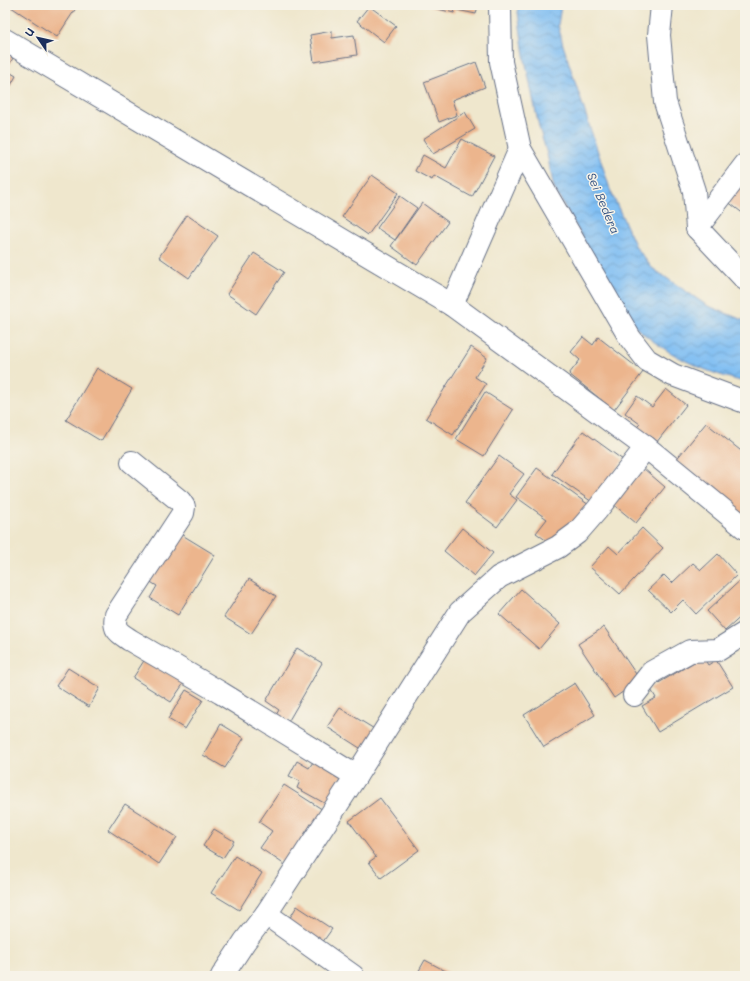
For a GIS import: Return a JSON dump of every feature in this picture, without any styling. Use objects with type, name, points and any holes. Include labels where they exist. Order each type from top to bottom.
[{"type":"street","points":[[500,5],[501,62],[520,149],[630,338],[647,360],[673,375],[745,402]]},
{"type":"street","points":[[662,5],[659,35],[665,102],[694,191],[697,228],[728,263],[745,279]]},
{"type":"street","points":[[5,40],[452,305],[646,447],[745,528]]},
{"type":"street","points":[[452,305],[520,149]]},
{"type":"street","points":[[697,228],[745,164]]},
{"type":"street","points":[[222,976],[245,941],[266,914],[460,612],[499,576],[558,547],[577,533],[597,510],[646,447]]},
{"type":"street","points":[[132,462],[180,501],[184,507],[183,513],[116,615],[115,623],[117,631],[356,776]]},
{"type":"street","points":[[634,695],[652,672],[690,651],[718,650],[745,633]]},
{"type":"street","points":[[266,914],[354,976]]},
{"type":"water","name":"Sei Bedera","points":[[517,5],[561,5],[558,25],[563,45],[611,192],[636,247],[652,268],[706,305],[745,321],[745,382],[714,373],[684,360],[657,344],[632,324],[554,188],[547,154],[539,127],[524,55]]},
{"type":"building","points":[[8,5],[78,5],[57,37]]},
{"type":"building","points":[[430,5],[456,5],[454,13],[430,7]]},
{"type":"building","points":[[458,5],[478,5],[476,14],[457,10]]},
{"type":"building","points":[[369,6],[396,26],[384,42],[357,21]]},
{"type":"building","points":[[332,31],[332,38],[354,35],[357,55],[314,62],[310,35]]},
{"type":"building","points":[[5,53],[13,58],[6,70],[16,76],[5,96]]},
{"type":"building","points":[[476,62],[485,87],[452,100],[457,115],[439,122],[424,82]]},
{"type":"building","points":[[465,112],[475,129],[433,154],[423,139]]},
{"type":"building","points":[[462,139],[494,156],[472,197],[434,176],[432,180],[415,171],[423,155],[446,168]]},
{"type":"building","points":[[372,175],[398,193],[368,235],[342,217]]},
{"type":"building","points":[[745,177],[745,215],[727,201]]},
{"type":"building","points":[[400,196],[417,208],[395,240],[377,228]]},
{"type":"building","points":[[422,203],[448,222],[417,265],[391,246]]},
{"type":"building","points":[[187,215],[218,236],[189,278],[159,257]]},
{"type":"building","points":[[254,253],[284,272],[256,314],[227,294]]},
{"type":"building","points":[[583,337],[593,345],[598,337],[643,372],[614,410],[569,374],[580,360],[571,352]]},
{"type":"building","points":[[471,347],[487,358],[475,377],[486,384],[453,435],[426,418]]},
{"type":"building","points":[[97,368],[132,389],[101,441],[66,420]]},
{"type":"building","points":[[666,389],[686,405],[656,443],[636,428],[640,424],[625,413],[637,396],[652,407]]},
{"type":"building","points":[[485,392],[513,410],[484,456],[456,439]]},
{"type":"building","points":[[706,423],[745,454],[745,518],[675,461]]},
{"type":"building","points":[[583,431],[623,460],[592,502],[552,474]]},
{"type":"building","points":[[499,456],[524,474],[509,494],[517,500],[497,527],[465,503]]},
{"type":"building","points":[[537,468],[589,505],[555,547],[536,533],[547,519],[516,497]]},
{"type":"building","points":[[643,468],[665,487],[636,523],[613,504]]},
{"type":"building","points":[[462,528],[493,553],[474,576],[444,551]]},
{"type":"building","points":[[642,528],[663,548],[620,594],[590,567],[609,546],[618,554]]},
{"type":"building","points":[[179,533],[215,555],[178,615],[150,598],[157,586],[149,581]]},
{"type":"building","points":[[718,554],[737,575],[696,614],[683,600],[671,612],[648,590],[664,575],[672,583],[693,563],[701,570]]},
{"type":"building","points":[[745,576],[745,613],[725,631],[707,611]]},
{"type":"building","points":[[249,579],[276,596],[251,634],[224,617]]},
{"type":"building","points":[[521,589],[560,624],[539,649],[499,614]]},
{"type":"building","points":[[604,627],[640,680],[614,698],[578,644]]},
{"type":"building","points":[[297,648],[322,663],[288,722],[276,715],[279,710],[266,701]]},
{"type":"building","points":[[703,657],[708,665],[716,660],[733,687],[658,732],[642,706],[656,698],[650,688]]},
{"type":"building","points":[[145,659],[184,683],[171,702],[133,678]]},
{"type":"building","points":[[68,668],[100,688],[89,707],[56,686]]},
{"type":"building","points":[[575,683],[595,715],[544,747],[524,715]]},
{"type":"building","points":[[186,690],[203,700],[185,729],[168,719]]},
{"type":"building","points":[[340,708],[376,730],[363,750],[327,727]]},
{"type":"building","points":[[221,724],[244,738],[225,768],[203,755]]},
{"type":"building","points":[[315,759],[343,774],[326,804],[297,788],[300,781],[289,776],[297,761],[309,768]]},
{"type":"building","points":[[284,785],[328,813],[291,869],[260,848],[272,831],[259,822]]},
{"type":"building","points":[[380,798],[419,850],[381,878],[369,862],[376,857],[349,821]]},
{"type":"building","points":[[125,804],[177,837],[159,864],[108,830]]},
{"type":"building","points":[[214,829],[234,841],[223,858],[203,846]]},
{"type":"building","points":[[235,856],[262,873],[239,910],[211,893]]},
{"type":"building","points":[[297,906],[332,929],[322,943],[288,921]]},
{"type":"building","points":[[425,960],[455,976],[416,976]]}]
